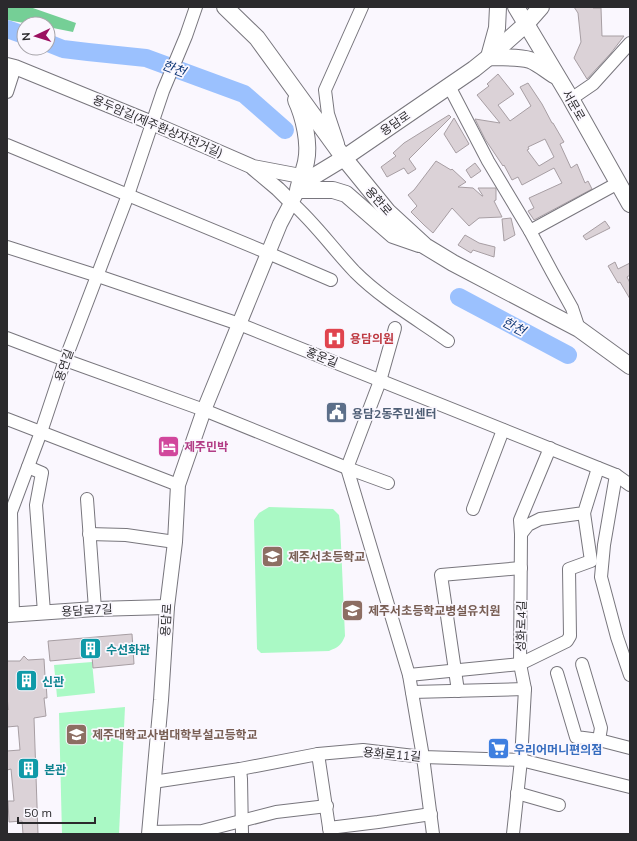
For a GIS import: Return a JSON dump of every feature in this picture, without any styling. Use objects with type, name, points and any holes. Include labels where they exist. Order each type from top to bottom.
[{"type":"main road","name":"용한로","points":[[225,7],[257,38],[344,158],[388,212],[424,246],[583,332],[617,346],[629,362]]},
{"type":"main road","points":[[498,7],[497,28],[489,57],[516,57],[532,60],[557,77]]},
{"type":"main road","name":"서문로","points":[[516,7],[571,99],[630,204]]},
{"type":"main road","name":"용담로","points":[[300,187],[449,86],[489,57],[526,24],[541,7]]},
{"type":"main road","points":[[283,74],[299,107],[304,126],[307,146],[306,161],[300,187],[333,190],[346,194],[393,235],[424,246]]},
{"type":"street","name":"용연길","points":[[10,615],[11,512],[41,432],[65,360],[128,195],[163,91],[186,36],[196,7]]},
{"type":"street","points":[[344,158],[328,114],[325,90],[362,7]]},
{"type":"street","points":[[571,99],[593,84],[630,44]]},
{"type":"street","points":[[7,92],[11,66]]},
{"type":"street","name":"용두암길(제주환상자전거길)","points":[[11,66],[152,123],[300,187]]},
{"type":"street","points":[[449,86],[488,161],[530,231],[572,308],[583,332]]},
{"type":"street","points":[[7,145],[331,280]]},
{"type":"street","points":[[253,167],[278,190],[300,187],[303,213],[355,272],[377,292],[448,341]]},
{"type":"street","points":[[530,231],[618,183]]},
{"type":"street","name":"용담로","points":[[149,833],[161,700],[167,607],[175,542],[178,485],[204,410],[268,253],[280,224],[300,187]]},
{"type":"street","name":"홍운길","points":[[7,247],[239,324],[616,475],[630,485]]},
{"type":"street","points":[[395,328],[380,381],[348,468],[409,675],[423,757],[433,834]]},
{"type":"street","points":[[7,338],[204,410],[388,483]]},
{"type":"street","points":[[7,419],[178,485]]},
{"type":"street","points":[[473,509],[503,430]]},
{"type":"street","name":"성화로4길","points":[[513,834],[521,760],[525,689],[520,664],[522,534],[520,520],[550,448]]},
{"type":"street","points":[[28,467],[42,473],[36,505],[44,612]]},
{"type":"street","points":[[409,675],[520,664],[567,641],[570,636],[569,569],[591,561],[584,513],[598,468]]},
{"type":"street","points":[[616,475],[604,545],[601,577],[617,637],[630,675]]},
{"type":"street","points":[[87,499],[95,609]]},
{"type":"street","points":[[522,534],[528,525],[540,520],[584,513]]},
{"type":"street","points":[[89,534],[126,534],[175,542]]},
{"type":"street","points":[[458,691],[441,575],[521,568]]},
{"type":"street","name":"용담로7길","points":[[10,615],[95,609],[167,607]]},
{"type":"street","points":[[582,664],[601,728],[599,740]]},
{"type":"street","points":[[557,673],[576,737],[599,740],[630,748]]},
{"type":"street","points":[[412,692],[525,689]]},
{"type":"street","name":"용화로11길","points":[[153,782],[240,769],[318,754],[363,750],[423,757],[521,760],[630,787]]},
{"type":"street","points":[[318,754],[330,831],[379,828],[431,814]]},
{"type":"street","points":[[240,769],[242,834]]},
{"type":"street","points":[[517,793],[559,805]]},
{"type":"street","points":[[149,833],[202,831],[276,812],[327,806]]},
{"type":"green space","points":[[7,7],[30,7],[56,16],[16,16],[16,22],[7,20]]},
{"type":"green space","points":[[56,16],[76,23],[73,32],[56,29]]},
{"type":"green space","points":[[269,507],[333,509],[339,515],[345,636],[339,646],[329,651],[261,653],[257,649],[254,520],[259,513]]},
{"type":"green space","points":[[92,662],[95,693],[57,697],[54,665]]},
{"type":"green space","points":[[125,707],[119,834],[62,834],[59,713]]},
{"type":"building","points":[[574,7],[601,8],[602,36],[624,36],[611,53],[587,79],[574,58],[581,42],[578,13]]},
{"type":"building","points":[[498,74],[514,94],[498,105],[510,121],[531,106],[520,87],[528,83],[564,142],[560,144],[571,168],[577,164],[585,183],[588,181],[592,189],[534,220],[528,211],[534,208],[529,198],[562,183],[554,168],[522,185],[518,177],[512,180],[504,165],[503,166],[485,139],[475,119],[500,123],[477,95],[489,86],[487,84]],"holes":[[[545,139],[554,157],[539,166],[527,150],[529,149],[528,147]]]},
{"type":"building","points":[[449,115],[451,117],[409,159],[416,169],[408,174],[404,168],[387,177],[381,167],[396,156],[393,153],[404,143]]},
{"type":"building","points":[[454,118],[469,144],[456,153],[444,134]]},
{"type":"building","points":[[436,161],[451,170],[452,169],[466,182],[458,187],[473,188],[482,196],[478,188],[496,188],[496,200],[494,201],[502,217],[479,218],[469,226],[452,208],[433,233],[411,212],[417,206],[408,195],[414,190]]},
{"type":"building","points":[[475,163],[481,171],[471,178],[466,170]]},
{"type":"building","points":[[511,218],[515,235],[504,241],[502,219]]},
{"type":"building","points":[[605,221],[610,228],[586,240],[583,236]]},
{"type":"building","points":[[465,235],[479,243],[495,247],[494,257],[473,250],[471,253],[458,245]]},
{"type":"building","points":[[615,262],[618,269],[630,263],[630,275],[627,277],[630,283],[630,299],[608,266]]},
{"type":"building","name":"수선화관","points":[[132,634],[134,664],[93,668],[92,657],[50,661],[48,641]]},
{"type":"building","points":[[24,656],[28,660],[44,659],[45,676],[48,679],[46,682],[47,698],[44,698],[46,716],[34,718],[38,834],[23,834],[22,821],[9,822],[8,801],[14,801],[11,769],[7,770],[7,751],[20,750],[18,726],[7,727],[7,661],[20,661]]},
{"type":"waterway","name":"한천","points":[[7,29],[16,32]]},
{"type":"waterway","name":"한천","points":[[56,46],[63,49],[146,58],[244,94],[285,130]]},
{"type":"waterway","name":"한천","points":[[459,297],[568,355]]},
{"type":"place","name":"용담의원","points":[[334,338]]},
{"type":"place","name":"용담2동주민센터","points":[[337,413]]},
{"type":"place","name":"제주민박","points":[[168,446]]},
{"type":"place","name":"제주서초등학교","points":[[272,556]]},
{"type":"place","name":"제주서초등학교병설유치원","points":[[352,610]]},
{"type":"place","name":"수선화관","points":[[91,649]]},
{"type":"place","name":"신관","points":[[27,681]]},
{"type":"place","name":"제주대학교사범대학부설고등학교","points":[[76,734]]},
{"type":"place","name":"우리어머니편의점","points":[[498,749]]},
{"type":"place","name":"본관","points":[[28,769]]}]
